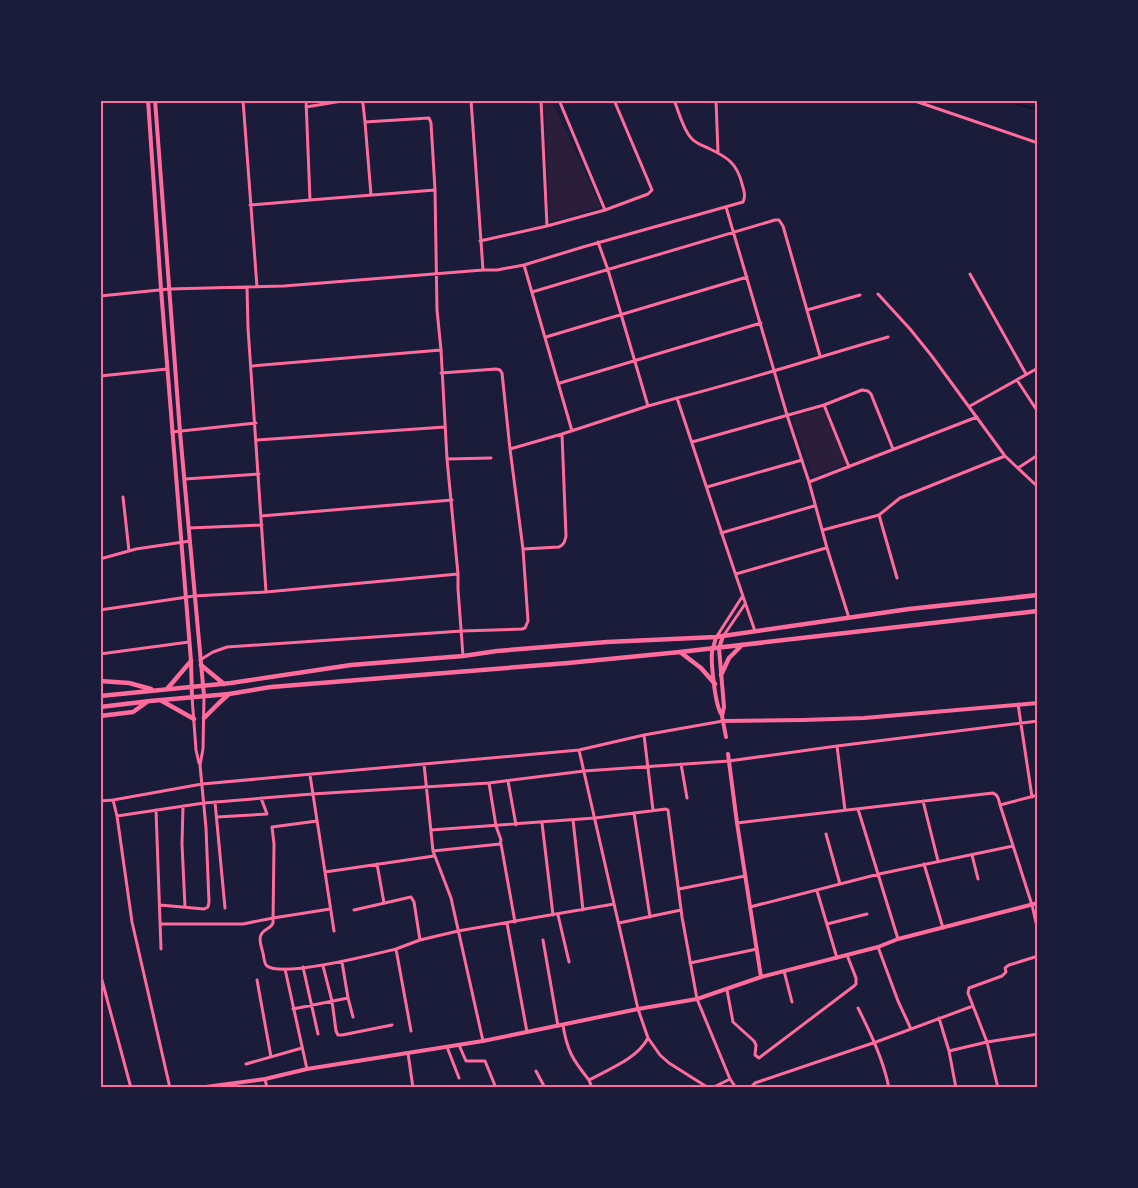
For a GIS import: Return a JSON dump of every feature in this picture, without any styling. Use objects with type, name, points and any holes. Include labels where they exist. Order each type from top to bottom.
[{"type":"main road","points":[[100,696],[225,684],[351,665],[497,651],[607,642],[716,637],[909,609],[1038,595]]},
{"type":"main road","points":[[100,707],[229,694],[271,687],[712,649],[1038,611]]},
{"type":"main road","points":[[721,675],[729,658],[742,645]]},
{"type":"main road","points":[[680,652],[701,668],[715,684]]},
{"type":"main road","points":[[167,689],[191,661]]},
{"type":"main road","points":[[200,663],[225,684]]},
{"type":"main road","points":[[100,681],[129,683],[154,690]]},
{"type":"main road","points":[[204,718],[229,694]]},
{"type":"main road","points":[[161,700],[194,719]]},
{"type":"main road","points":[[100,716],[133,712],[150,701]]},
{"type":"street","points":[[148,100],[196,750],[204,803],[209,902],[208,907],[204,909],[160,905]]},
{"type":"street","points":[[155,100],[180,432],[204,696],[200,765]]},
{"type":"street","points":[[243,100],[257,287]]},
{"type":"street","points":[[306,100],[310,200]]},
{"type":"street","points":[[306,107],[348,100]]},
{"type":"street","points":[[361,100],[365,122],[370,195]]},
{"type":"street","points":[[471,100],[483,270]]},
{"type":"street","points":[[541,100],[547,226]]},
{"type":"street","points":[[559,100],[605,210]]},
{"type":"street","points":[[480,241],[605,210],[648,194],[652,190],[614,100]]},
{"type":"street","points":[[100,296],[169,289],[284,286],[497,270],[524,265],[743,202],[745,194],[737,168],[726,158],[691,138],[674,100]]},
{"type":"street","points":[[717,100],[718,153]]},
{"type":"street","points":[[912,100],[1038,143]]},
{"type":"street","points":[[365,122],[426,117],[431,123],[435,190],[437,309],[463,656]]},
{"type":"street","points":[[250,205],[435,190]]},
{"type":"street","points":[[726,207],[849,618]]},
{"type":"street","points":[[532,292],[775,220],[781,222],[820,356]]},
{"type":"street","points":[[598,242],[648,406]]},
{"type":"street","points":[[524,265],[572,430]]},
{"type":"street","points":[[970,274],[1026,374]]},
{"type":"street","points":[[546,337],[747,277]]},
{"type":"street","points":[[247,287],[266,592]]},
{"type":"street","points":[[878,294],[910,329],[970,406],[1005,456],[1038,487]]},
{"type":"street","points":[[807,310],[860,295]]},
{"type":"street","points":[[560,383],[761,323]]},
{"type":"street","points":[[510,449],[562,435],[648,406],[775,372],[820,356],[888,337]]},
{"type":"street","points":[[252,366],[441,350]]},
{"type":"street","points":[[970,406],[1038,368]]},
{"type":"street","points":[[100,376],[167,369]]},
{"type":"street","points":[[200,663],[213,651],[226,647],[525,628],[527,626],[523,549],[503,376],[500,370],[494,369],[441,374]]},
{"type":"street","points":[[1017,380],[1038,412]]},
{"type":"street","points":[[692,442],[824,405],[862,390],[871,394],[893,449]]},
{"type":"street","points":[[677,398],[755,632]]},
{"type":"street","points":[[824,405],[849,467]]},
{"type":"street","points":[[809,482],[977,417]]},
{"type":"street","points":[[172,432],[256,423]]},
{"type":"street","points":[[257,440],[445,427]]},
{"type":"street","points":[[523,549],[559,547],[565,541],[562,435]]},
{"type":"street","points":[[1018,468],[1038,455]]},
{"type":"street","points":[[823,530],[879,515],[900,498],[1005,456]]},
{"type":"street","points":[[447,459],[490,458]]},
{"type":"street","points":[[707,487],[802,460]]},
{"type":"street","points":[[185,479],[259,474]]},
{"type":"street","points":[[123,497],[129,551]]},
{"type":"street","points":[[261,516],[452,500]]},
{"type":"street","points":[[721,533],[815,506]]},
{"type":"street","points":[[879,515],[897,578]]},
{"type":"street","points":[[189,528],[262,525]]},
{"type":"street","points":[[100,559],[129,551],[190,541]]},
{"type":"street","points":[[736,574],[827,548]]},
{"type":"street","points":[[100,610],[194,596],[266,592],[458,574]]},
{"type":"street","points":[[726,737],[718,709],[712,649],[716,637],[742,597]]},
{"type":"street","points":[[722,718],[724,707],[719,648],[723,636],[745,604]]},
{"type":"street","points":[[100,654],[189,642]]},
{"type":"street","points":[[100,801],[202,784],[579,750],[722,718],[803,720],[864,718],[1038,703]]},
{"type":"street","points":[[1018,704],[1032,796]]},
{"type":"street","points":[[117,816],[204,803],[489,783],[584,771],[729,761],[1038,721]]},
{"type":"street","points":[[644,735],[653,810]]},
{"type":"street","points":[[837,746],[844,810]]},
{"type":"street","points":[[579,750],[638,1009],[648,1038],[664,1059],[707,1087],[714,1087],[730,1079]]},
{"type":"street","points":[[728,754],[761,977]]},
{"type":"street","points":[[424,764],[434,856],[451,898],[483,1041]]},
{"type":"street","points":[[681,764],[687,798]]},
{"type":"street","points":[[310,775],[334,931]]},
{"type":"street","points":[[508,781],[516,825]]},
{"type":"street","points":[[489,783],[515,922]]},
{"type":"street","points":[[737,823],[993,793],[998,798],[1038,931]]},
{"type":"street","points":[[1000,806],[1038,795]]},
{"type":"street","points":[[217,817],[267,814],[261,798]]},
{"type":"street","points":[[113,800],[132,922],[170,1088]]},
{"type":"street","points":[[923,801],[938,861]]},
{"type":"street","points":[[216,802],[225,908]]},
{"type":"street","points":[[183,806],[185,907]]},
{"type":"street","points":[[858,808],[898,939]]},
{"type":"street","points":[[156,810],[161,949]]},
{"type":"street","points":[[431,830],[542,823],[668,810],[696,999],[736,1088]]},
{"type":"street","points":[[634,813],[650,917]]},
{"type":"street","points":[[573,820],[583,910]]},
{"type":"street","points":[[317,821],[272,827],[274,844],[273,926],[260,936],[267,966],[285,969],[323,966],[396,949],[420,940],[458,931],[615,904]]},
{"type":"street","points":[[542,823],[553,915]]},
{"type":"street","points":[[826,834],[840,884]]},
{"type":"street","points":[[433,850],[496,845],[501,842]]},
{"type":"street","points":[[750,907],[879,874],[1013,846]]},
{"type":"street","points":[[972,855],[978,879]]},
{"type":"street","points":[[325,872],[434,856]]},
{"type":"street","points":[[376,864],[384,903]]},
{"type":"street","points":[[924,864],[943,928]]},
{"type":"street","points":[[679,890],[745,876]]},
{"type":"street","points":[[816,890],[837,958]]},
{"type":"street","points":[[354,910],[409,897],[413,899],[420,940]]},
{"type":"street","points":[[198,1088],[265,1079],[307,1069],[483,1041],[696,999],[761,977],[1038,903]]},
{"type":"street","points":[[160,924],[234,925],[330,909]]},
{"type":"street","points":[[619,923],[681,910]]},
{"type":"street","points":[[827,924],[867,914]]},
{"type":"street","points":[[558,915],[569,962]]},
{"type":"street","points":[[507,923],[527,1032]]},
{"type":"street","points":[[543,940],[560,1026],[570,1054],[589,1080],[592,1088]]},
{"type":"street","points":[[878,947],[911,1029]]},
{"type":"street","points":[[396,949],[411,1031]]},
{"type":"street","points":[[690,963],[757,949]]},
{"type":"street","points":[[727,990],[733,1022],[754,1041],[755,1055],[759,1058],[854,987],[856,978],[847,955]]},
{"type":"street","points":[[998,1088],[987,1042],[968,993],[969,988],[1002,976],[1009,965],[1038,956]]},
{"type":"street","points":[[342,962],[353,1017]]},
{"type":"street","points":[[323,966],[338,1035],[392,1025]]},
{"type":"street","points":[[303,968],[318,1034]]},
{"type":"street","points":[[285,969],[307,1069]]},
{"type":"street","points":[[784,972],[792,1002]]},
{"type":"street","points":[[100,973],[131,1088]]},
{"type":"street","points":[[257,980],[271,1057]]},
{"type":"street","points":[[293,1009],[348,998]]},
{"type":"street","points":[[750,1088],[755,1083],[973,1006]]},
{"type":"street","points":[[858,1008],[876,1042],[889,1088]]},
{"type":"street","points":[[939,1018],[950,1050],[956,1088]]},
{"type":"street","points":[[950,1050],[1038,1034]]},
{"type":"street","points":[[589,1080],[635,1055],[648,1038]]},
{"type":"street","points":[[459,1045],[466,1061],[485,1061],[496,1088]]},
{"type":"street","points":[[447,1047],[459,1078]]},
{"type":"street","points":[[246,1064],[303,1048]]},
{"type":"street","points":[[408,1053],[413,1088]]},
{"type":"street","points":[[536,1071],[545,1088]]},
{"type":"street","points":[[265,1079],[267,1088]]},
{"type":"shaded area","points":[[544,101],[552,101],[601,207],[550,222]]},
{"type":"shaded area","points":[[823,408],[846,464],[813,476],[792,418]]},
{"type":"waterway","points":[[1002,100],[1038,110]]}]
